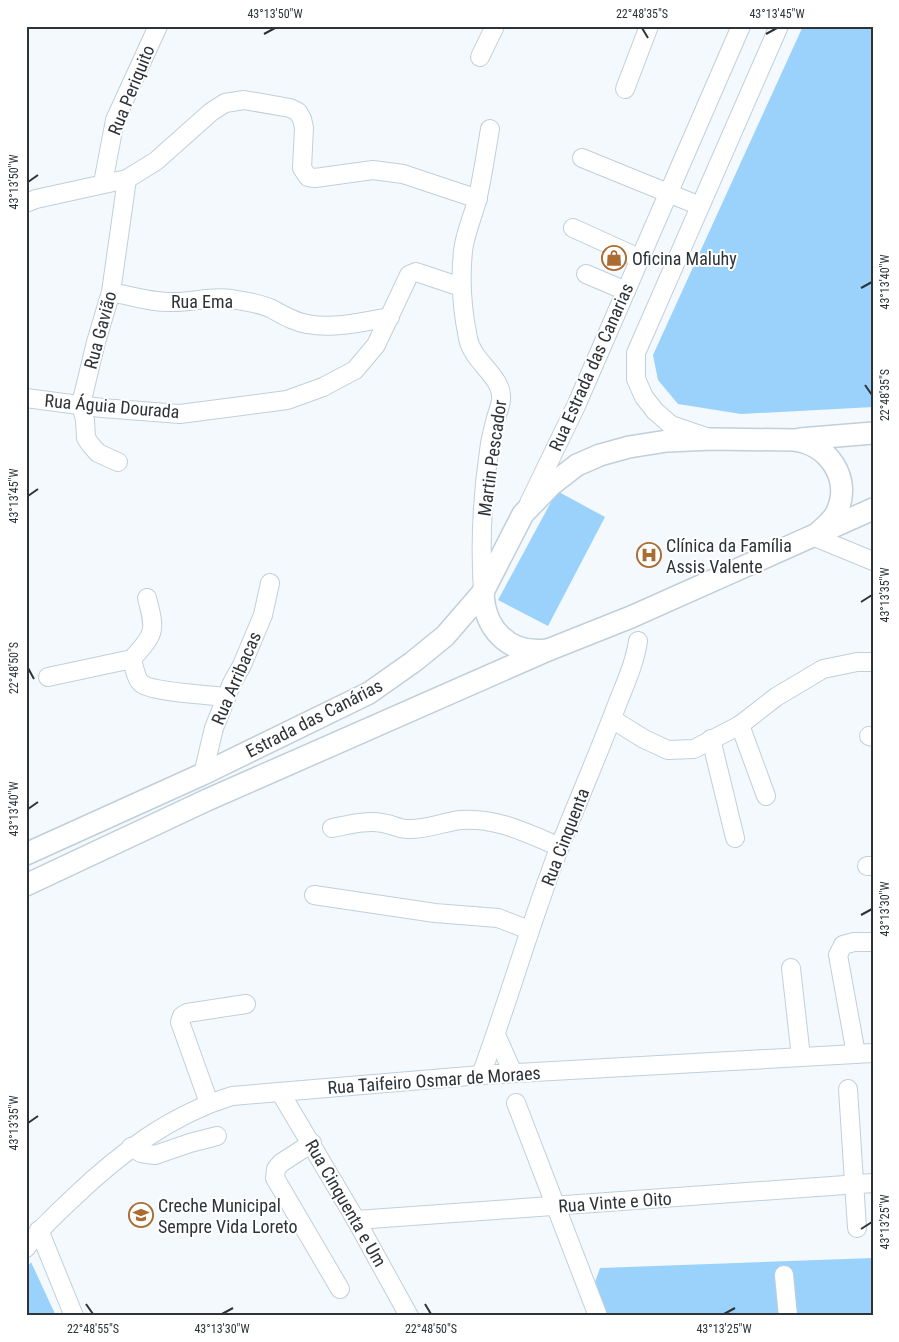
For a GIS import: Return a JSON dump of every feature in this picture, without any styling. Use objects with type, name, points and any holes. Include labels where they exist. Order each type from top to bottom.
[{"type":"main road","points":[[787,440],[873,433]]},
{"type":"main road","name":"Estrada das Canárias","points":[[27,853],[203,774],[369,693],[413,662],[445,636],[483,592],[524,514],[550,485],[577,465],[600,455],[629,447],[667,441],[712,438],[787,440]]},
{"type":"main road","points":[[787,440],[807,442],[824,452],[833,462],[839,474],[842,487],[837,513],[829,524],[815,534]]},
{"type":"main road","name":"Estrada das Canárias","points":[[26,884],[207,800],[548,650],[631,617],[873,509]]},
{"type":"main road","points":[[483,592],[486,617],[492,628],[501,637],[523,649],[548,650]]},
{"type":"street","name":"Rua Periquito","points":[[103,183],[115,120],[157,26]]},
{"type":"street","points":[[480,57],[495,26]]},
{"type":"street","points":[[625,89],[649,26]]},
{"type":"street","name":"Rua Estrada das Canarias","points":[[524,514],[576,406],[741,26]]},
{"type":"street","name":"Rua Estrada das Canarias","points":[[712,438],[671,424],[655,411],[644,397],[636,379],[636,353],[780,26]]},
{"type":"street","points":[[26,203],[103,183],[127,179],[156,161],[211,112],[225,103],[244,100],[290,108],[298,112],[304,128],[302,168],[308,177],[315,178],[373,170],[403,174],[478,199]]},
{"type":"street","name":"Martin Pescador","points":[[483,592],[481,560],[484,500],[489,451],[502,393],[498,383],[476,358],[468,340],[461,287],[465,236],[478,199],[490,129]]},
{"type":"street","points":[[582,158],[700,206]]},
{"type":"street","name":"Rua Gavião","points":[[118,462],[98,453],[86,438],[86,420],[81,404],[96,342],[111,292],[127,179]]},
{"type":"street","points":[[573,228],[640,258]]},
{"type":"street","name":"Rua Águia Dourada","points":[[26,398],[102,408],[180,414],[288,400],[323,387],[355,370],[376,345],[409,275],[412,273],[416,272],[461,287]]},
{"type":"street","points":[[586,274],[626,291]]},
{"type":"street","name":"Rua Ema","points":[[111,292],[172,303],[214,298],[229,299],[270,308],[290,319],[306,324],[358,323],[390,317]]},
{"type":"street","points":[[815,534],[873,561]]},
{"type":"street","name":"Rua Arribacas","points":[[203,774],[214,728],[263,615],[270,583]]},
{"type":"street","points":[[48,677],[132,659],[148,641],[152,632],[153,622],[148,598]]},
{"type":"street","name":"Rua Cinquenta","points":[[481,1075],[496,1035],[529,930],[560,847],[612,719],[632,664],[638,641]]},
{"type":"street","points":[[132,659],[138,680],[143,685],[160,689],[226,697]]},
{"type":"street","points":[[612,719],[644,739],[668,750],[694,749],[740,725],[776,697],[823,669],[857,662],[873,662]]},
{"type":"street","points":[[740,725],[766,796]]},
{"type":"street","points":[[711,739],[735,838]]},
{"type":"street","points":[[332,828],[376,822],[404,829],[413,829],[447,822],[473,820],[509,827],[560,847]]},
{"type":"street","points":[[314,895],[421,911],[498,918],[529,930]]},
{"type":"street","points":[[864,1054],[838,955],[843,945],[848,943],[873,942]]},
{"type":"street","points":[[791,968],[801,1057]]},
{"type":"street","points":[[209,1103],[180,1022],[182,1016],[187,1013],[246,1004]]},
{"type":"street","points":[[496,1035],[513,1073]]},
{"type":"street","name":"Rua Taifeiro Osmar de Moraes","points":[[26,1248],[33,1229],[131,1147],[163,1127],[209,1103],[232,1096],[481,1075],[864,1054]]},
{"type":"street","points":[[848,1089],[857,1228]]},
{"type":"street","name":"Rua Cinquenta e Um","points":[[280,1092],[312,1143],[409,1316]]},
{"type":"street","points":[[516,1103],[598,1316]]},
{"type":"street","points":[[131,1147],[141,1153],[155,1155],[190,1142],[217,1136]]},
{"type":"street","points":[[312,1143],[281,1164],[276,1169],[275,1178],[340,1289]]},
{"type":"street","name":"Rua Vinte e Oito","points":[[356,1220],[873,1183]]},
{"type":"street","points":[[33,1229],[74,1316]]},
{"type":"street","points":[[784,1275],[788,1316]]},
{"type":"shaded area","points":[[803,26],[873,26],[873,407],[741,414],[678,404],[658,380],[653,355]]},
{"type":"shaded area","points":[[557,491],[605,517],[548,626],[498,600]]},
{"type":"shaded area","points":[[873,1258],[873,1316],[607,1316],[594,1285],[600,1268]]},
{"type":"shaded area","points":[[31,1262],[56,1316],[26,1316],[26,1268]]},
{"type":"place","name":"Oficina Maluhy","points":[[614,258]]},
{"type":"place","name":"Clínica da Família Assis Valente","points":[[649,555]]},
{"type":"place","name":"Creche Municipal Sempre Vida Loreto","points":[[141,1215]]}]
